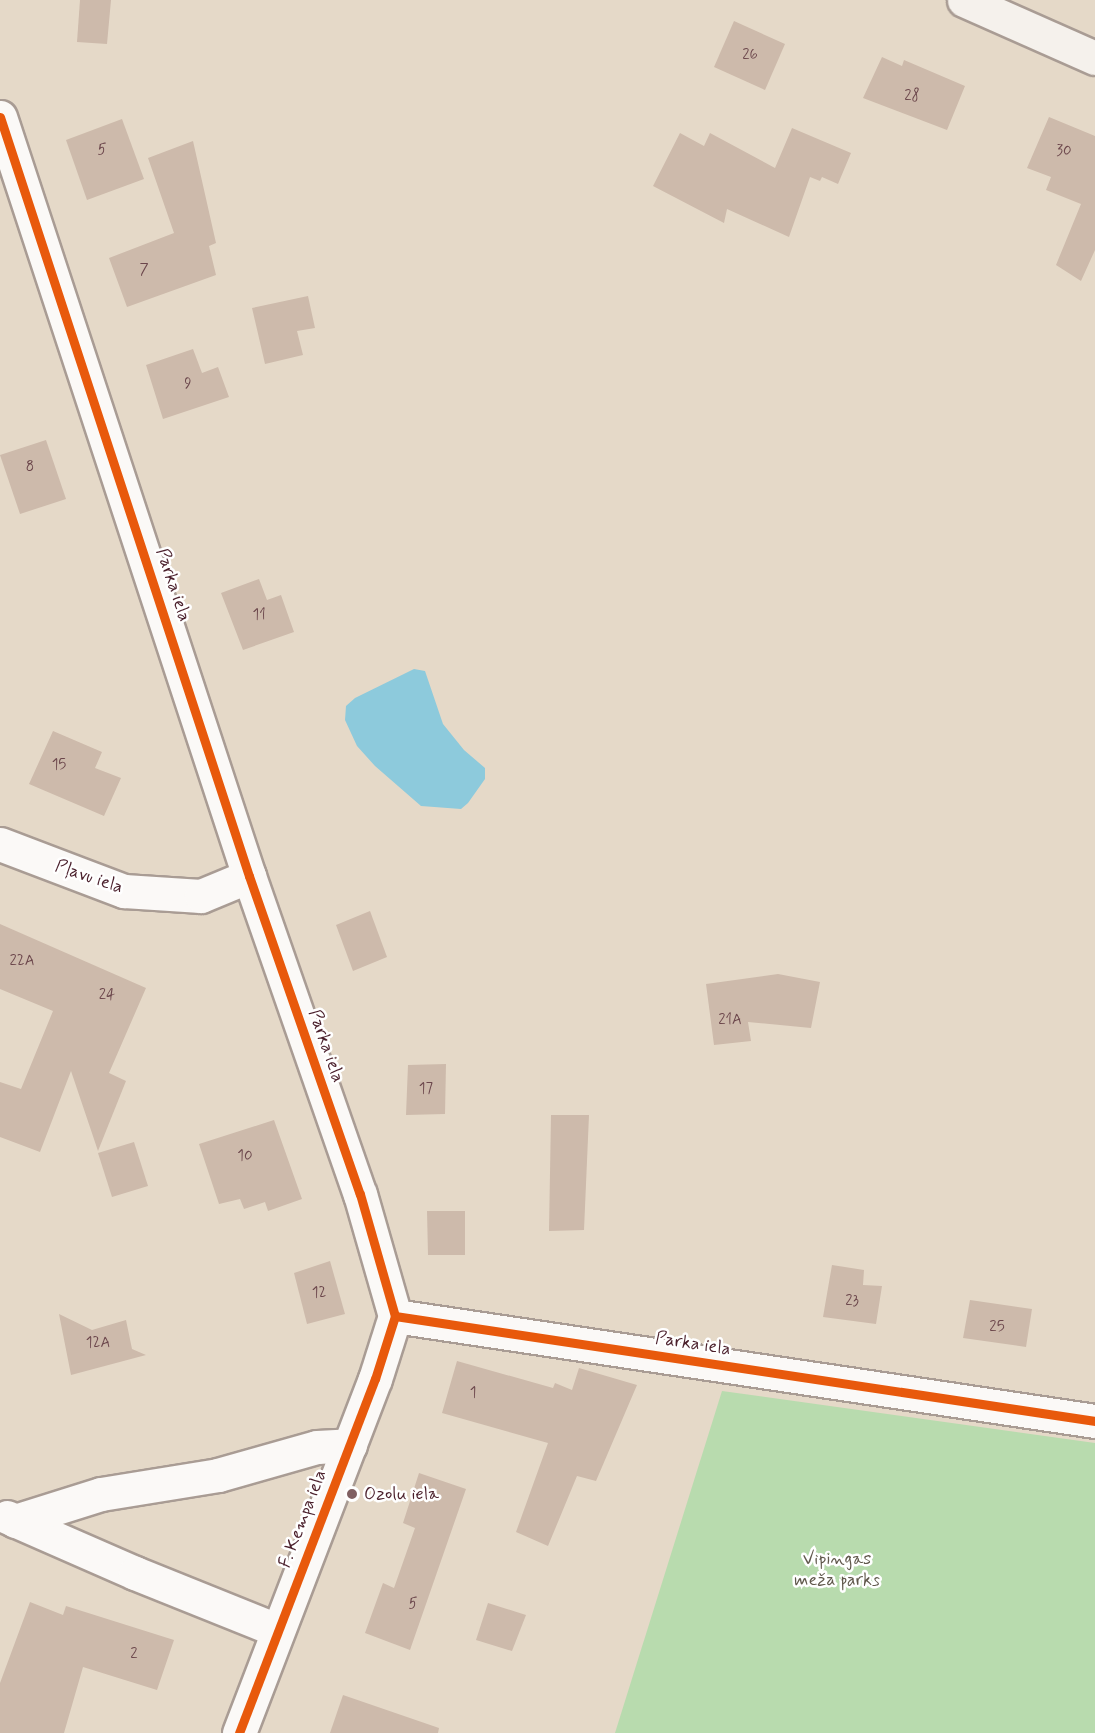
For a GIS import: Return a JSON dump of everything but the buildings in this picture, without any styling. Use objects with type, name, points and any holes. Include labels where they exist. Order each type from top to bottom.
[{"type":"main road","points":[[964,0],[1095,58]]},
{"type":"street","name":"Parka iela","points":[[0,117],[249,876],[360,1194],[395,1316],[1095,1421]]},
{"type":"street","name":"Pļavu iela","points":[[0,844],[124,891],[201,896],[249,876]]},
{"type":"street","name":"F. Kempa iela","points":[[239,1733],[350,1445],[395,1316]]},
{"type":"street","points":[[8,1517],[101,1494],[218,1475],[317,1447],[350,1445]]},
{"type":"street","points":[[8,1517],[135,1573],[277,1630]]},
{"type":"green space","name":"Vipingas meža parks","points":[[722,1391],[1095,1443],[1095,1733],[615,1733]]},
{"type":"water","points":[[414,669],[425,671],[443,724],[464,750],[485,768],[485,779],[461,809],[421,806],[375,766],[357,746],[345,720],[346,706],[355,698]]},
{"type":"cycle path","points":[[0,117],[249,876],[360,1194],[395,1316]]},
{"type":"cycle path","points":[[395,1316],[1095,1421]]},
{"type":"cycle path","points":[[239,1733],[375,1379],[395,1316]]},
{"type":"place","name":"Ozolu iela","points":[[352,1494]]}]
